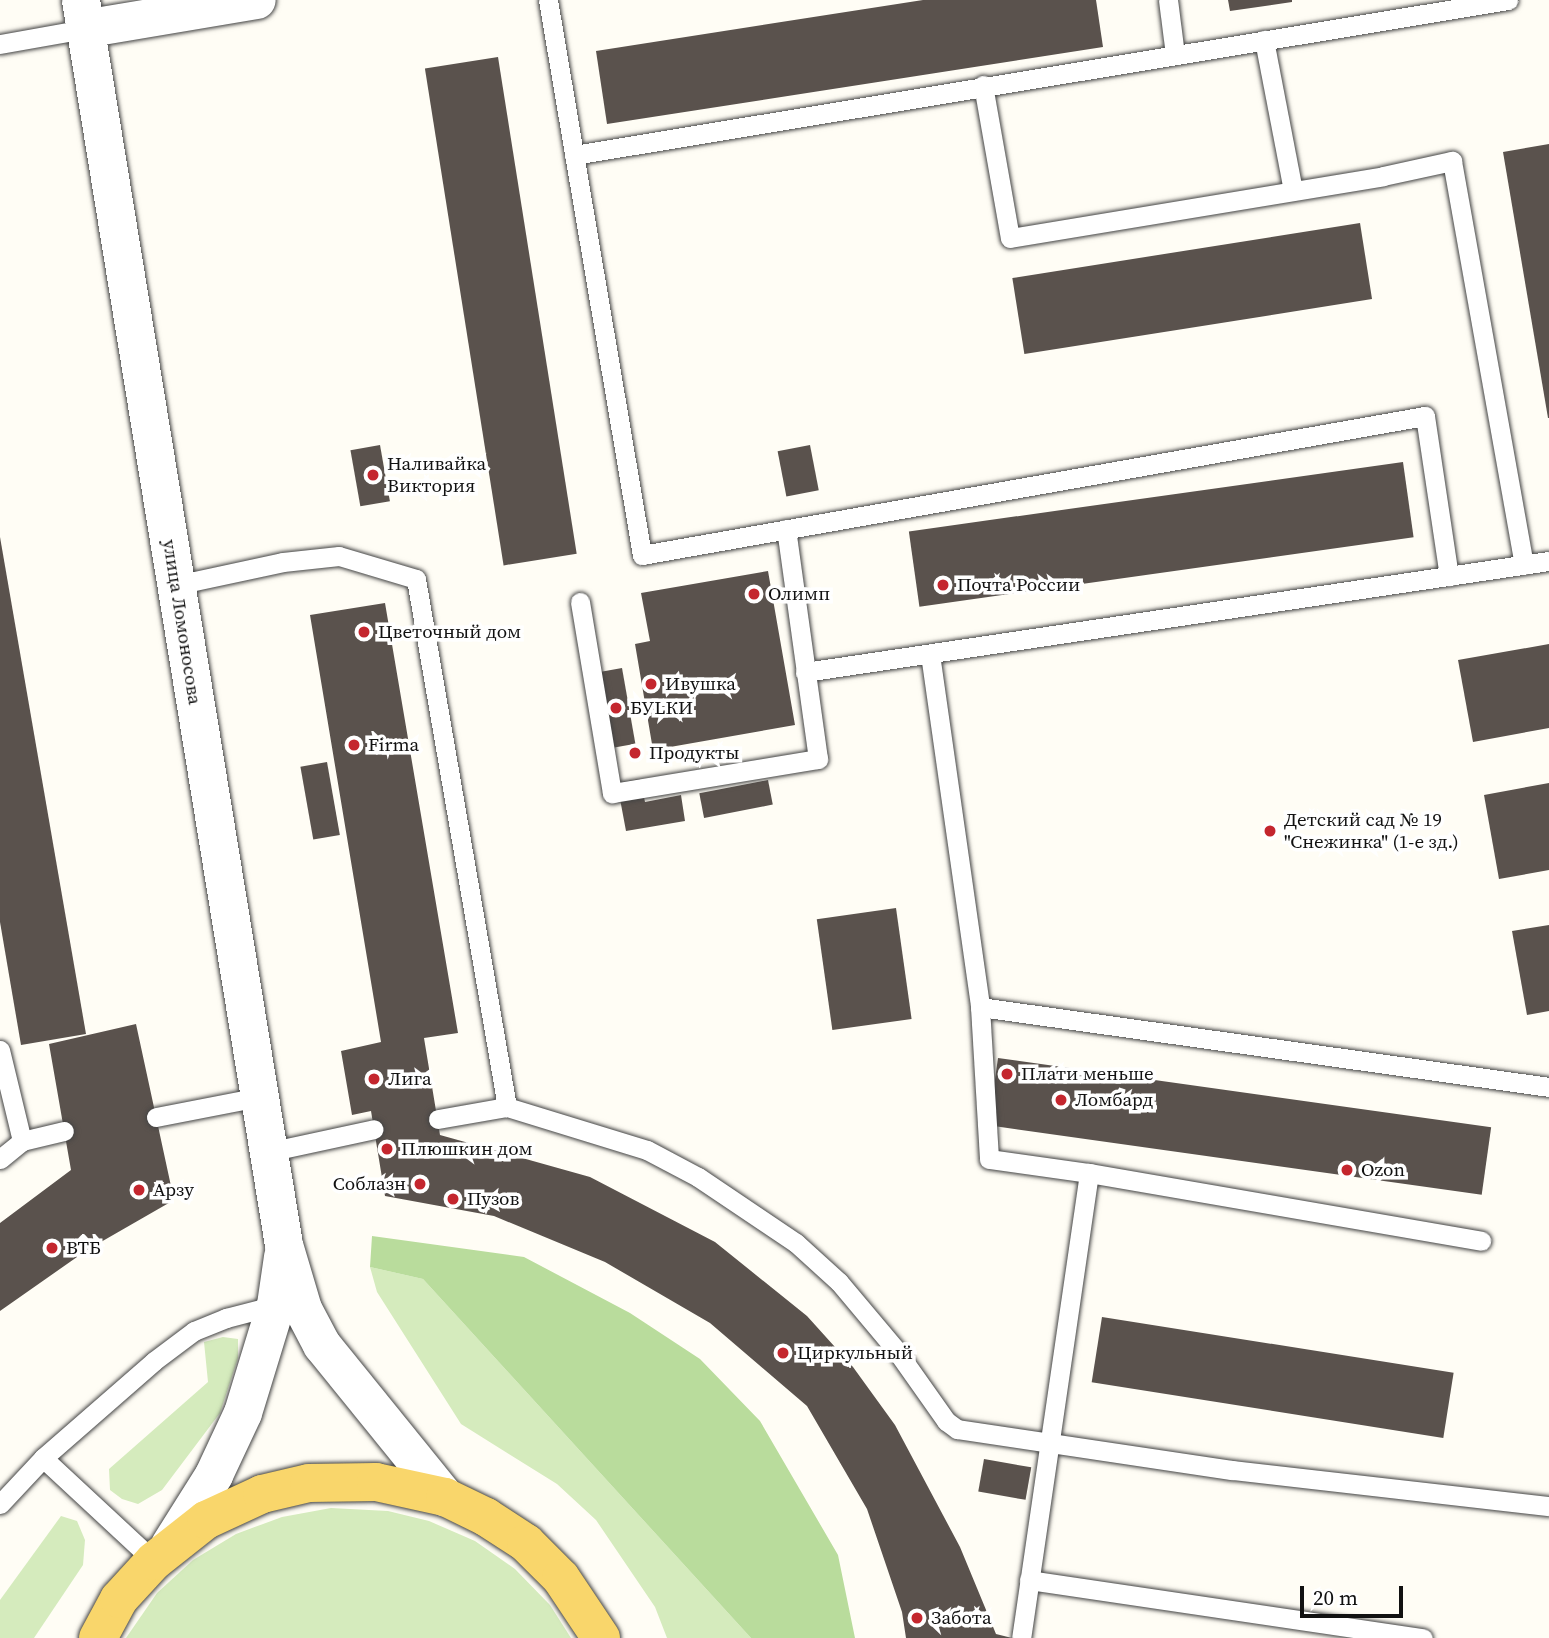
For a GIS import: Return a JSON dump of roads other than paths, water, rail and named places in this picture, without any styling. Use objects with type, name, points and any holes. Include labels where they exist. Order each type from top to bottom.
[{"type":"main road","points":[[75,1638],[103,1628],[119,1600],[162,1553],[236,1504],[262,1494],[309,1483],[376,1482],[445,1497],[486,1517],[526,1543],[561,1578],[601,1638]]},
{"type":"street","points":[[83,14],[257,0]]},
{"type":"street","name":"улица Ломоносова","points":[[83,14],[284,1245]]},
{"type":"street","points":[[162,1553],[229,1446],[256,1375],[276,1305],[284,1245]]},
{"type":"street","points":[[284,1245],[303,1309],[322,1345],[445,1497]]},
{"type":"lane","points":[[548,0],[642,555],[1425,416],[1449,576]]},
{"type":"lane","points":[[1168,0],[1175,55]]},
{"type":"lane","points":[[574,155],[1508,0]]},
{"type":"lane","points":[[0,44],[83,14]]},
{"type":"lane","points":[[1264,40],[1293,190]]},
{"type":"lane","points":[[983,85],[1010,238],[1452,162],[1524,565]]},
{"type":"lane","points":[[580,602],[612,793],[818,759],[786,529]]},
{"type":"lane","points":[[177,584],[284,562],[340,556],[416,579],[507,1107]]},
{"type":"lane","points":[[805,672],[1549,561]]},
{"type":"lane","points":[[930,654],[980,1007],[989,1159],[1089,1173],[1481,1241]]},
{"type":"lane","points":[[980,1007],[1549,1087]]},
{"type":"lane","points":[[0,1049],[22,1141]]},
{"type":"lane","points":[[156,1116],[259,1097]]},
{"type":"lane","points":[[438,1119],[507,1107],[647,1150],[698,1177],[796,1243],[839,1282],[896,1350],[946,1421],[957,1429],[1232,1470],[1549,1506]]},
{"type":"lane","points":[[268,1152],[374,1129]]},
{"type":"lane","points":[[0,1159],[22,1141],[64,1131]]},
{"type":"lane","points":[[1021,1637],[1089,1173]]},
{"type":"lane","points":[[0,1503],[43,1458],[154,1361],[194,1331],[226,1318],[276,1305]]},
{"type":"lane","points":[[43,1458],[162,1553]]},
{"type":"lane","points":[[1029,1580],[1423,1638]]},
{"type":"place","name":"Наливайка Виктория","points":[[373,475]]},
{"type":"place","name":"Почта России","points":[[943,585]]},
{"type":"place","name":"Олимп","points":[[754,594]]},
{"type":"place","name":"Цветочный дом","points":[[364,632]]},
{"type":"place","name":"Ивушка","points":[[651,684]]},
{"type":"place","name":"БУLКИ","points":[[616,708]]},
{"type":"place","name":"Firma","points":[[354,745]]},
{"type":"place","name":"Продукты","points":[[635,753]]},
{"type":"place","name":"Детский сад № 19 \"Снежинка\" (1-е зд.)","points":[[1270,831]]},
{"type":"place","name":"Плати меньше","points":[[1007,1074]]},
{"type":"place","name":"Лига","points":[[374,1079]]},
{"type":"place","name":"Ломбард","points":[[1061,1100]]},
{"type":"place","name":"Плюшкин дом","points":[[387,1149]]},
{"type":"place","name":"Ozon","points":[[1347,1170]]},
{"type":"place","name":"Соблазн","points":[[420,1184]]},
{"type":"place","name":"Арзу","points":[[139,1190]]},
{"type":"place","name":"Пузов","points":[[453,1199]]},
{"type":"place","name":"ВТБ","points":[[52,1248]]},
{"type":"place","name":"Циркульный","points":[[783,1353]]},
{"type":"place","name":"Забота","points":[[917,1618]]}]
